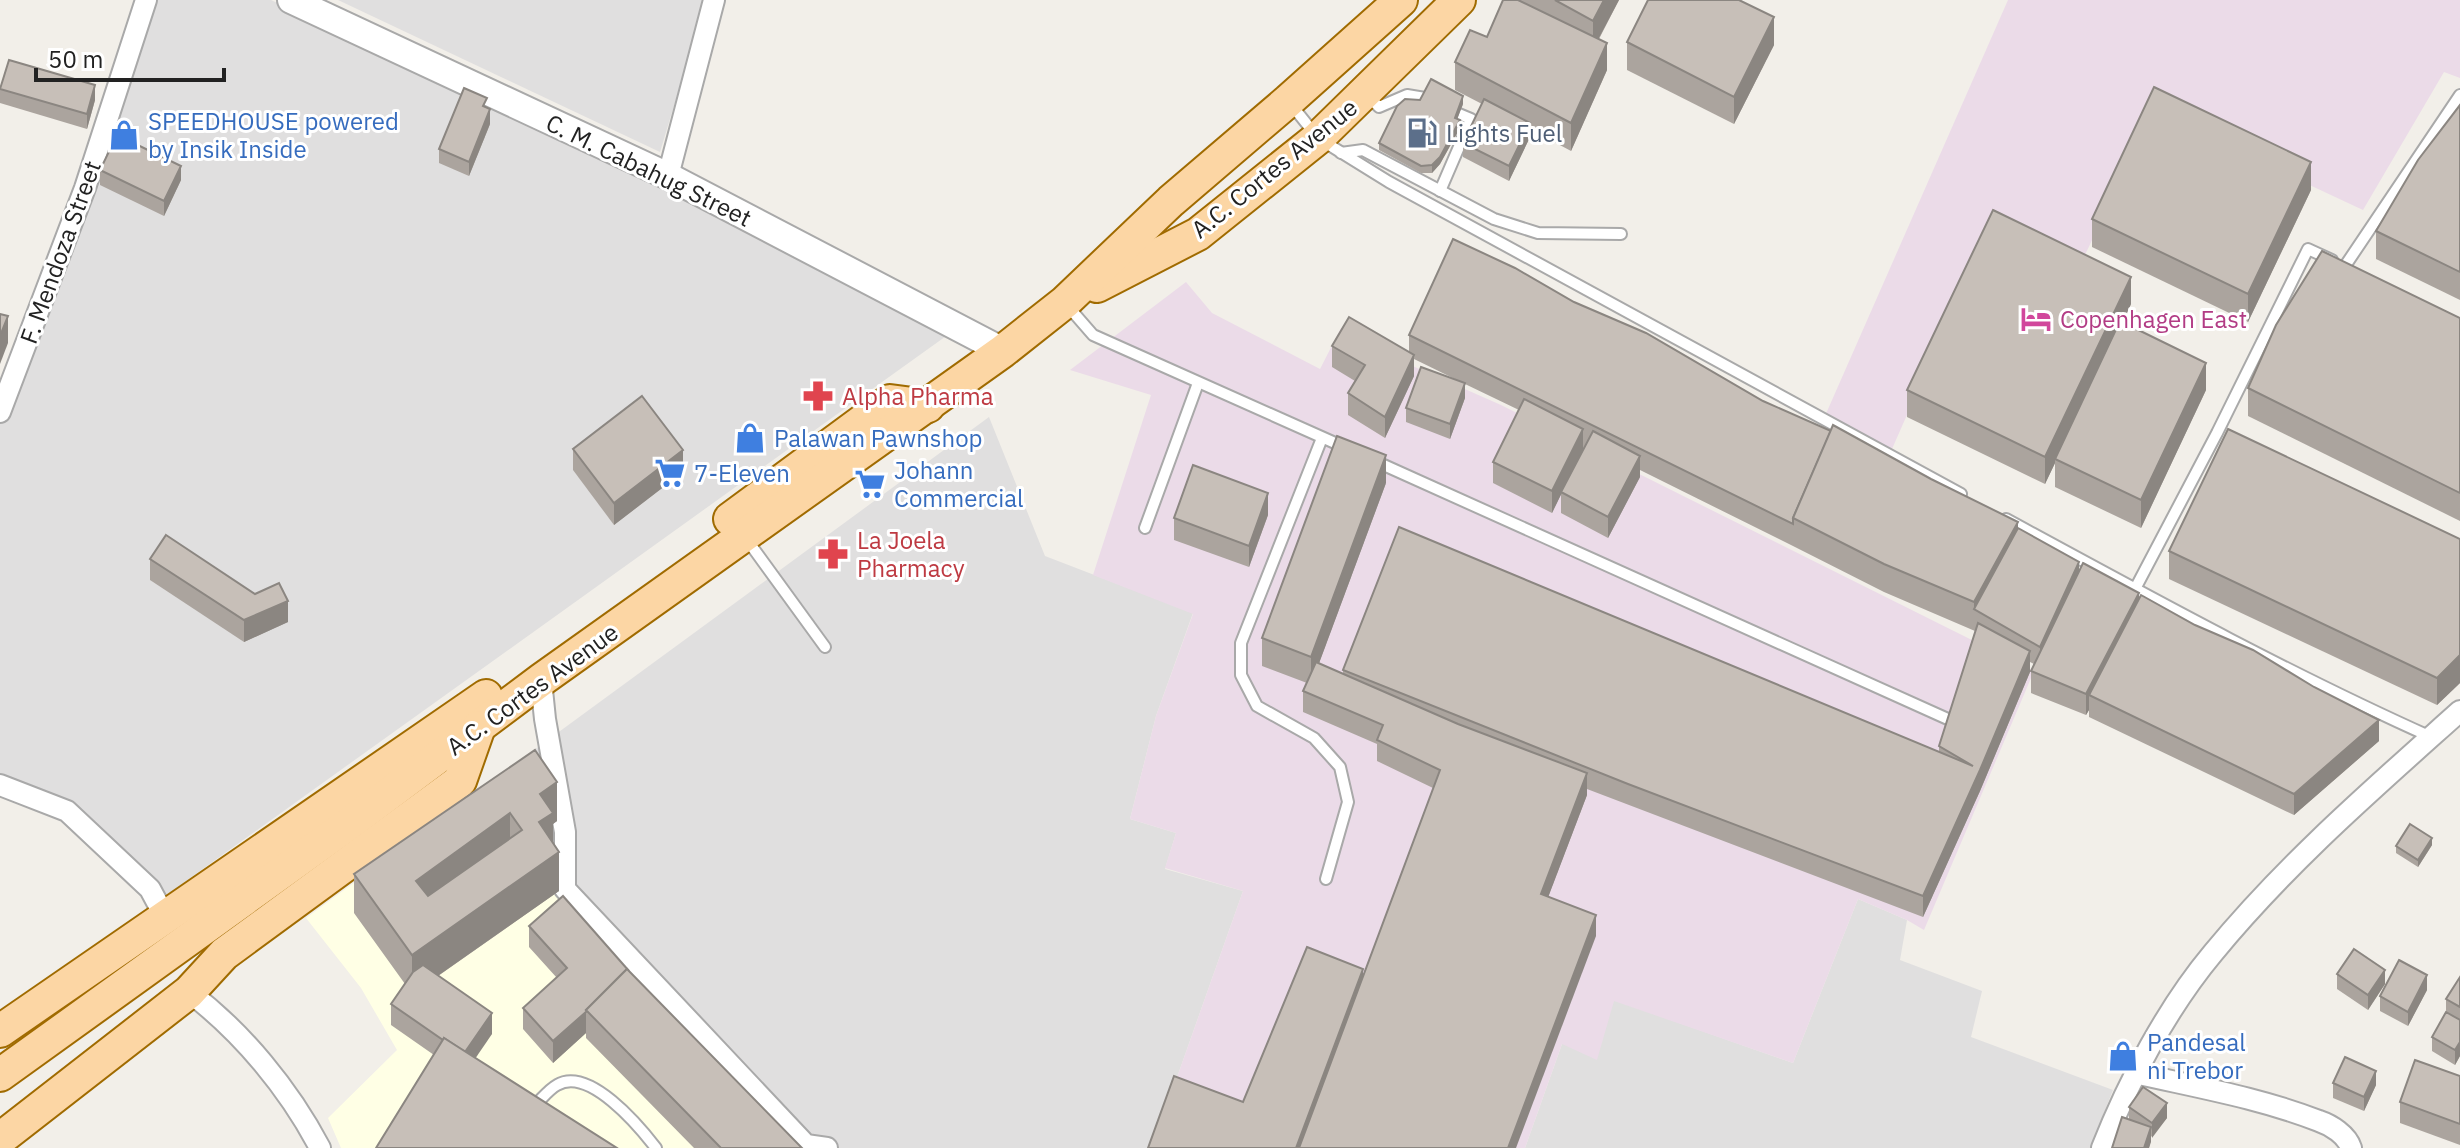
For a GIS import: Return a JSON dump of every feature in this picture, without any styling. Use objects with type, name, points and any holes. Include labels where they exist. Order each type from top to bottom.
[{"type":"main road","name":"A.C. Cortes Avenue","points":[[0,1075],[350,823],[541,680],[1003,351],[1065,302],[1171,201],[1401,0]]},
{"type":"main road","name":"A.C. Cortes Avenue","points":[[1065,302],[1198,234],[1330,146],[1365,93],[1459,0]]},
{"type":"main road","points":[[0,1031],[547,654],[890,401],[928,406]]},
{"type":"main road","points":[[0,1139],[189,992],[236,945],[460,781],[479,727]]},
{"type":"street","name":"F. Mendoza Street","points":[[0,412],[85,188],[146,0]]},
{"type":"street","name":"C. M. Cabahug Street","points":[[291,0],[668,176],[1003,351]]},
{"type":"street","points":[[668,176],[714,0]]},
{"type":"street","points":[[541,680],[565,832],[565,889],[806,1145],[827,1148]]},
{"type":"street","points":[[2102,1148],[2135,1073],[2211,956],[2258,901],[2330,826],[2460,711]]},
{"type":"street","points":[[0,785],[67,811],[150,889],[165,917]]},
{"type":"street","points":[[189,992],[221,1016],[306,1121],[320,1148]]},
{"type":"street","points":[[2135,1073],[2321,1121],[2349,1141],[2351,1148]]},
{"type":"lane","points":[[1365,93],[1379,107],[1407,95],[1425,98]]},
{"type":"lane","points":[[2345,266],[2460,95]]},
{"type":"lane","points":[[1288,101],[1330,146],[1389,182],[1969,499]]},
{"type":"lane","points":[[1440,191],[1471,119],[1459,114]]},
{"type":"lane","points":[[1330,146],[1363,150],[1494,219],[1538,233],[1621,234]]},
{"type":"lane","points":[[2135,589],[2308,249],[2360,273]]},
{"type":"lane","points":[[1065,302],[1093,335],[1351,450]]},
{"type":"lane","points":[[1145,528],[1198,383]]},
{"type":"lane","points":[[2217,433],[2231,440]]},
{"type":"lane","points":[[1322,438],[1241,643],[1241,675],[1257,706],[1314,738],[1340,767],[1348,802],[1326,879]]},
{"type":"lane","points":[[1365,457],[1950,720]]},
{"type":"lane","points":[[1997,514],[2135,589],[2431,737]]},
{"type":"lane","points":[[744,536],[825,647]]},
{"type":"lane","points":[[535,1118],[534,1106],[557,1085],[572,1080],[590,1086],[626,1113],[656,1148]]},
{"type":"shaded area","points":[[146,0],[271,0],[643,177],[949,334],[165,896],[68,803],[0,778],[0,408]]},
{"type":"shaded area","points":[[338,0],[706,0],[660,152]]},
{"type":"shaded area","points":[[2008,0],[2460,0],[2460,78],[2444,72],[2363,210],[2153,112],[2084,257],[1993,219],[1892,449],[1825,416]]},
{"type":"shaded area","points":[[1186,282],[1212,313],[1320,369],[1341,328],[1399,360],[1501,405],[2034,671],[1924,930],[1858,899],[1793,1063],[1614,1001],[1597,1060],[1562,1044],[1525,1148],[1152,1148],[1243,891],[1165,868],[1176,833],[1130,819],[1156,716],[1193,614],[1093,575],[1151,395],[1070,370]]},
{"type":"shaded area","points":[[989,417],[1045,556],[1193,613],[1156,716],[1130,819],[1176,833],[1165,869],[1243,891],[1152,1148],[797,1148],[561,890],[526,756]]},
{"type":"shaded area","points":[[526,756],[559,819],[561,890],[797,1148],[341,1148],[328,1118],[397,1050],[361,988],[306,918]]},
{"type":"shaded area","points":[[1858,899],[1907,920],[1900,960],[1982,991],[1971,1037],[2113,1090],[2090,1148],[1525,1148],[1562,1044],[1614,1000],[1793,1063]]},
{"type":"building","points":[[1503,0],[1518,0],[1607,43],[1571,123],[1455,62],[1470,30],[1487,37]]},
{"type":"building","points":[[1555,0],[1604,0],[1593,21]]},
{"type":"building","points":[[1648,0],[1739,0],[1774,17],[1734,97],[1627,42]]},
{"type":"building","points":[[9,60],[95,85],[87,114],[0,89]]},
{"type":"building","points":[[1431,79],[1463,96],[1455,118],[1460,120],[1440,157],[1432,165],[1421,166],[1379,143],[1397,106],[1405,99],[1420,100]]},
{"type":"building","points":[[2154,87],[2311,162],[2248,294],[2092,219]]},
{"type":"building","points":[[464,88],[487,98],[483,106],[490,109],[469,162],[439,149]]},
{"type":"building","points":[[1484,99],[1530,123],[1509,166],[1463,143]]},
{"type":"building","points":[[2460,105],[2460,272],[2376,231],[2418,160]]},
{"type":"building","points":[[117,135],[181,166],[164,201],[100,170]]},
{"type":"building","points":[[1993,210],[2131,277],[2045,457],[1907,390]]},
{"type":"building","points":[[1453,239],[1515,268],[1574,302],[1646,333],[1763,401],[1831,431],[1793,524],[1409,335]]},
{"type":"building","points":[[2322,251],[2460,318],[2460,493],[2248,388],[2276,325]]},
{"type":"building","points":[[0,314],[8,316],[0,336]]},
{"type":"building","points":[[1349,317],[1414,355],[1385,417],[1348,393],[1365,365],[1332,346]]},
{"type":"building","points":[[2120,321],[2206,363],[2141,500],[2055,459]]},
{"type":"building","points":[[1421,367],[1465,383],[1450,424],[1406,408]]},
{"type":"building","points":[[642,396],[683,450],[614,503],[573,449]]},
{"type":"building","points":[[1524,399],[1583,429],[1552,491],[1493,462]]},
{"type":"building","points":[[1833,425],[2018,522],[1974,602],[1884,564],[1793,518]]},
{"type":"building","points":[[2228,429],[2460,539],[2460,655],[2437,678],[2169,551]]},
{"type":"building","points":[[1593,431],[1640,456],[1608,517],[1561,492]]},
{"type":"building","points":[[1337,436],[1386,455],[1311,657],[1262,638]]},
{"type":"building","points":[[1193,465],[1268,493],[1249,546],[1174,518]]},
{"type":"building","points":[[1399,527],[1973,766],[1939,746],[1978,623],[2030,651],[1923,896],[1628,784],[1343,670]]},
{"type":"building","points":[[2018,528],[2079,562],[2040,647],[1974,609]]},
{"type":"building","points":[[166,535],[255,594],[279,583],[288,601],[244,620],[150,559]]},
{"type":"building","points":[[2083,563],[2139,593],[2086,694],[2031,671]]},
{"type":"building","points":[[2141,595],[2195,625],[2253,650],[2314,687],[2379,720],[2294,794],[2089,695]]},
{"type":"building","points":[[1316,662],[1458,724],[1587,773],[1541,894],[1596,915],[1508,1148],[1299,1148],[1440,770],[1377,740],[1383,725],[1303,691]]},
{"type":"building","points":[[535,750],[557,782],[540,794],[553,813],[539,822],[559,852],[412,955],[354,874]],"holes":[[[510,813],[522,830],[428,896],[416,881]]]},
{"type":"building","points":[[2410,824],[2432,838],[2418,860],[2396,846]]},
{"type":"building","points":[[563,896],[629,971],[627,969],[553,1041],[523,1008],[567,968],[529,926]]},
{"type":"building","points":[[1307,947],[1363,969],[1296,1148],[1148,1148],[1174,1076],[1243,1102]]},
{"type":"building","points":[[2354,949],[2385,970],[2368,995],[2337,974]]},
{"type":"building","points":[[2399,960],[2427,975],[2408,1012],[2380,996]]},
{"type":"building","points":[[423,965],[492,1013],[465,1052],[391,1004],[413,972]]},
{"type":"building","points":[[627,969],[802,1148],[721,1148],[586,1010]]},
{"type":"building","points":[[2460,977],[2460,1007],[2446,999]]},
{"type":"building","points":[[2446,1012],[2460,1020],[2460,1042],[2455,1050],[2432,1037]]},
{"type":"building","points":[[444,1038],[617,1148],[376,1148]]},
{"type":"building","points":[[2345,1057],[2376,1071],[2364,1097],[2333,1083]]},
{"type":"building","points":[[2415,1060],[2460,1076],[2460,1124],[2400,1102]]},
{"type":"building","points":[[2143,1087],[2167,1103],[2152,1123],[2129,1107]]},
{"type":"building","points":[[2122,1117],[2151,1127],[2144,1148],[2112,1148]]},
{"type":"place","name":"Lights Fuel","points":[[1422,133]]},
{"type":"place","name":"SPEEDHOUSE powered by Insik Inside","points":[[124,135]]},
{"type":"place","name":"Copenhagen East","points":[[2036,319]]},
{"type":"place","name":"Alpha Pharma","points":[[818,396]]},
{"type":"place","name":"Palawan Pawnshop","points":[[750,438]]},
{"type":"place","name":"7-Eleven","points":[[670,473]]},
{"type":"place","name":"Johann Commercial","points":[[870,484]]},
{"type":"place","name":"La Joela Pharmacy","points":[[833,554]]},
{"type":"place","name":"Pandesal ni Trebor","points":[[2123,1056]]}]
